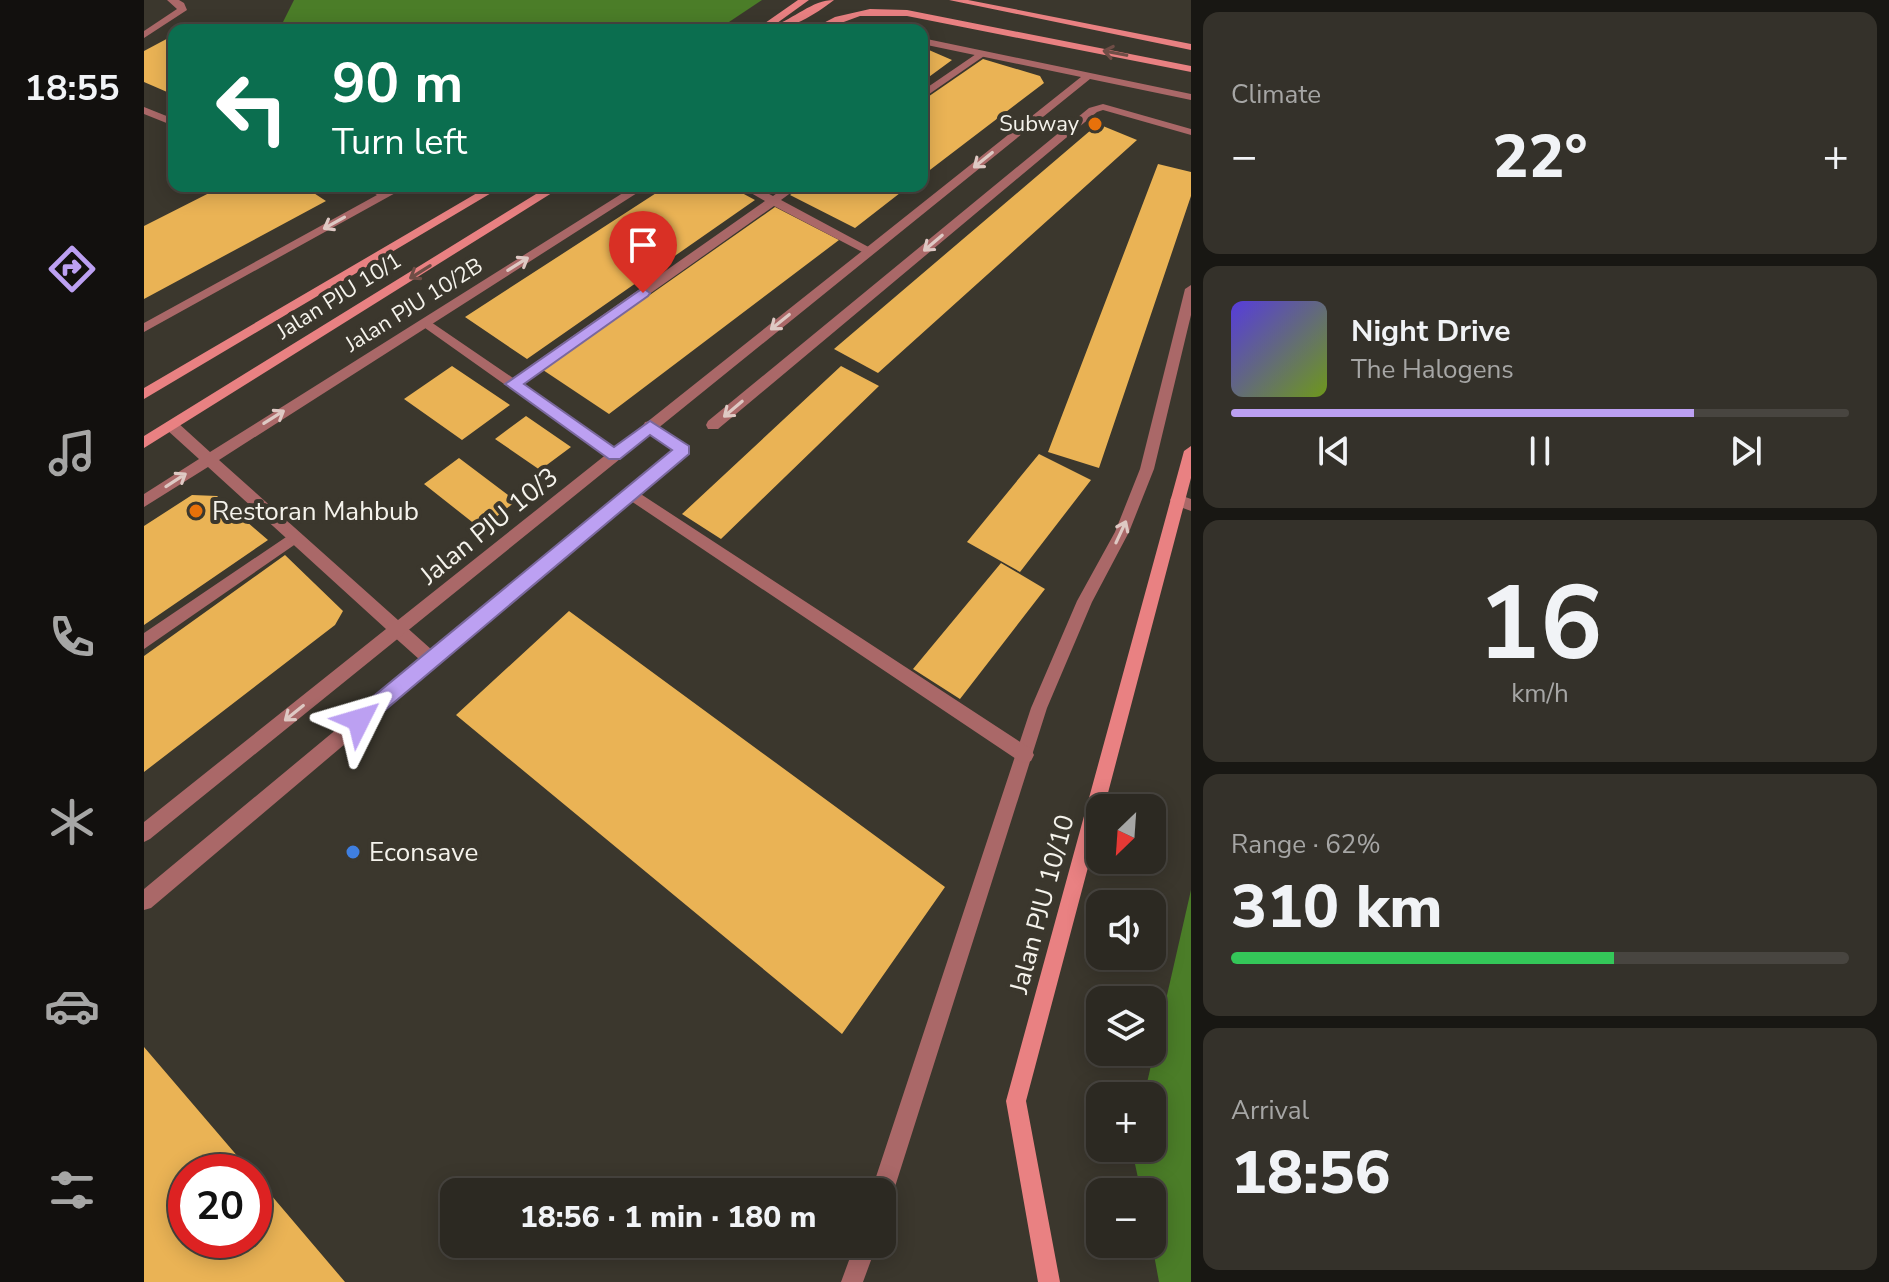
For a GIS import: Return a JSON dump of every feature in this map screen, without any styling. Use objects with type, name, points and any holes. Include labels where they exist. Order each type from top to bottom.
[{"type":"street","points":[[144,35],[182,10],[181,5],[172,0]]},
{"type":"street","points":[[769,24],[804,0]]},
{"type":"street","points":[[787,24],[829,0]]},
{"type":"street","points":[[954,0],[1191,47]]},
{"type":"street","points":[[827,24],[846,15],[870,10],[907,13],[1191,69]]},
{"type":"street","points":[[1040,38],[1069,33],[1161,41]]},
{"type":"street","points":[[928,42],[1191,97]]},
{"type":"street","points":[[928,92],[982,54]]},
{"type":"street","name":"Jalan PJU 10/3","points":[[144,833],[1088,76]]},
{"type":"street","points":[[713,425],[1093,110],[1103,107],[1191,132]]},
{"type":"street","points":[[144,110],[168,120]]},
{"type":"street","points":[[380,192],[386,195]]},
{"type":"street","points":[[144,328],[391,192]]},
{"type":"street","name":"Jalan PJU 10/1","points":[[144,394],[487,192]]},
{"type":"street","name":"Jalan PJU 10/1","points":[[144,443],[547,192]]},
{"type":"street","name":"Jalan PJU 10/2B","points":[[144,501],[632,192]]},
{"type":"street","points":[[757,192],[870,251]]},
{"type":"street","points":[[513,384],[786,192]]},
{"type":"street","points":[[887,1178],[1039,708],[1085,601],[1122,532],[1147,469],[1191,289]]},
{"type":"street","points":[[424,323],[615,455]]},
{"type":"street","points":[[172,426],[430,659]]},
{"type":"street","points":[[144,901],[683,450],[650,426]]},
{"type":"street","name":"Jalan PJU 10/10","points":[[1049,1282],[1016,1101],[1184,503],[1191,451]]},
{"type":"street","points":[[630,493],[1025,755]]},
{"type":"street","points":[[144,642],[295,537]]},
{"type":"street","points":[[852,1282],[861,1258]]},
{"type":"green space","points":[[294,0],[762,0],[726,24],[282,24]]},
{"type":"green space","points":[[1191,890],[1191,1282],[1159,1282],[1155,1258],[1166,1258],[1166,1178],[1138,1178],[1135,1162],[1166,1162],[1166,1082],[1147,1082],[1151,1066],[1166,1066],[1166,1000]]},
{"type":"building","points":[[168,38],[168,92],[144,82],[144,51]]},
{"type":"building","points":[[928,50],[952,60],[928,78]]},
{"type":"building","points":[[983,59],[1040,76],[1044,83],[928,171],[928,97]]},
{"type":"building","points":[[1098,124],[1137,140],[878,373],[834,349]]},
{"type":"building","points":[[1158,164],[1191,172],[1191,196],[1099,468],[1048,452]]},
{"type":"building","points":[[211,192],[312,192],[326,201],[144,299],[144,226]]},
{"type":"building","points":[[658,192],[740,192],[755,200],[527,359],[465,317]]},
{"type":"building","points":[[794,192],[901,192],[855,228],[790,195]]},
{"type":"building","points":[[775,207],[839,240],[609,414],[543,370]]},
{"type":"building","points":[[452,366],[510,405],[462,440],[404,399]]},
{"type":"building","points":[[841,366],[879,386],[721,539],[682,514]]},
{"type":"building","points":[[526,416],[571,447],[540,470],[495,439]]},
{"type":"building","points":[[1039,454],[1091,480],[1020,572],[967,542]]},
{"type":"building","points":[[459,458],[516,501],[481,529],[424,484]]},
{"type":"building","points":[[192,495],[217,496],[268,540],[144,625],[144,526]]},
{"type":"building","points":[[285,555],[343,611],[335,625],[144,772],[144,656]]},
{"type":"building","points":[[1001,563],[1045,589],[960,699],[913,669]]},
{"type":"building","points":[[569,611],[945,887],[842,1034],[456,715]]},
{"type":"building","points":[[144,1047],[236,1154],[168,1154],[168,1258],[272,1258],[272,1196],[345,1282],[144,1282]]},
{"type":"place","name":"Subway","points":[[1095,124]]},
{"type":"place","name":"Restoran Mahbub","points":[[196,511]]},
{"type":"place","name":"Econsave","points":[[353,852]]},
{"type":"route","points":[[359,720],[683,450],[650,426],[615,455],[513,384],[643,293]]}]
